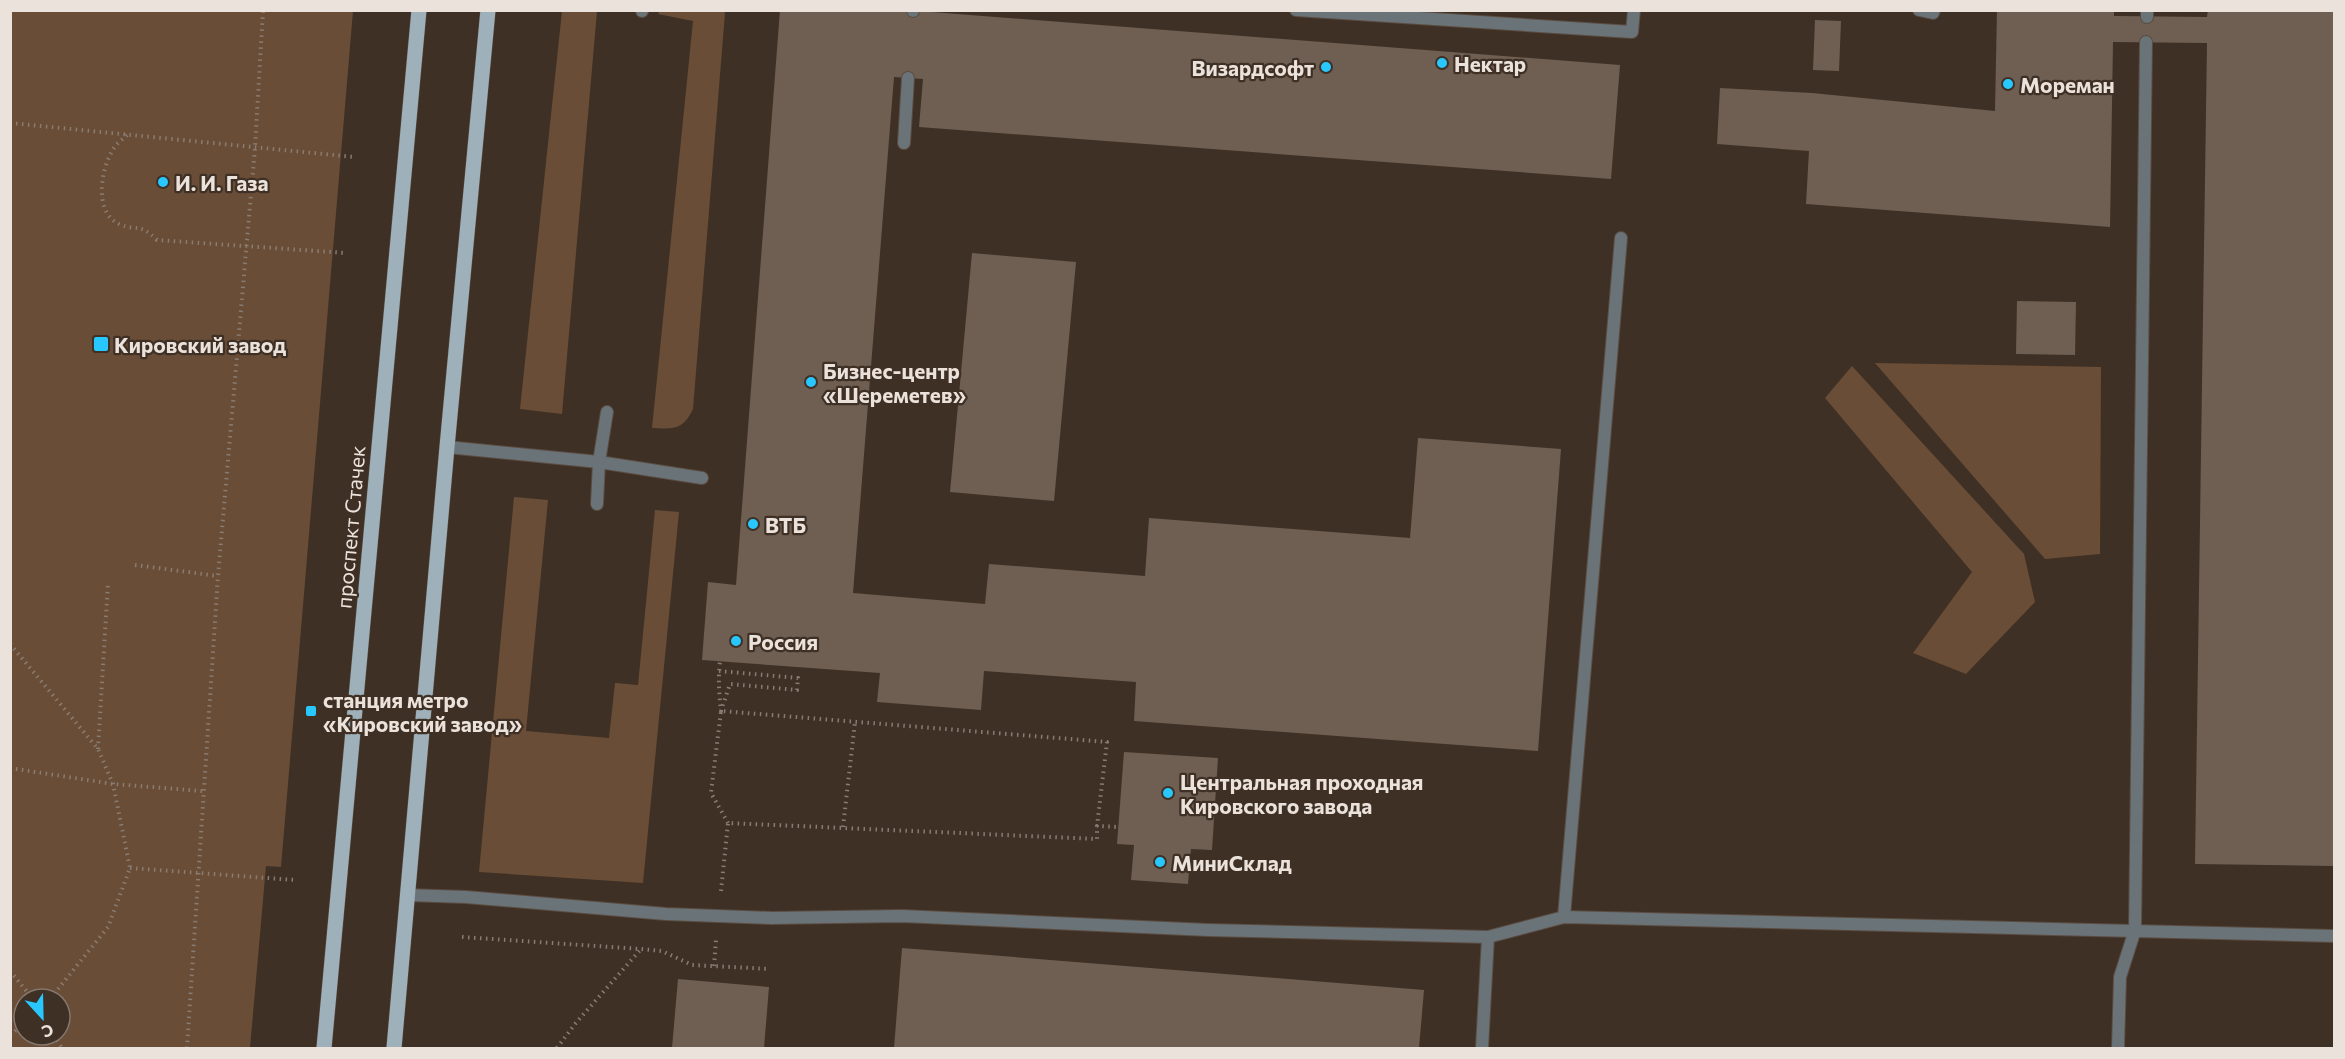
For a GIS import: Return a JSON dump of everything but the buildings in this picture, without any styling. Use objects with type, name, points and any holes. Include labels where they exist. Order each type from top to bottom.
[{"type":"main road","name":"проспект Стачек","points":[[324,1048],[419,10]]},
{"type":"main road","points":[[394,1048],[488,10]]},
{"type":"street","points":[[1296,10],[1632,32],[1634,10]]},
{"type":"street","points":[[1919,10],[1934,13],[1934,10]]},
{"type":"street","points":[[2118,1048],[2120,977],[2135,930],[2146,42]]},
{"type":"street","points":[[904,143],[908,78]]},
{"type":"street","points":[[1564,917],[1621,238]]},
{"type":"street","points":[[597,504],[599,462],[607,412]]},
{"type":"street","points":[[447,447],[599,462],[702,478]]},
{"type":"street","points":[[407,895],[466,897],[666,914],[772,918],[902,916],[1208,930],[1488,938],[1564,917],[2334,936]]},
{"type":"street","points":[[1482,1048],[1488,938]]},
{"type":"path","points":[[187,1048],[200,874],[202,791],[245,246],[255,148],[263,10]]},
{"type":"path","points":[[10,123],[354,157]]},
{"type":"path","points":[[127,134],[113,149],[103,175],[102,198],[106,212],[118,224],[146,229],[157,240],[346,253]]},
{"type":"path","points":[[135,565],[218,576]]},
{"type":"path","points":[[98,749],[108,583]]},
{"type":"path","points":[[10,644],[98,749],[113,784],[130,868],[108,927],[60,987]]},
{"type":"path","points":[[720,661],[718,686],[722,711]]},
{"type":"path","points":[[714,966],[728,823],[711,793],[722,711],[730,684],[797,690],[798,678],[719,671]]},
{"type":"path","points":[[722,711],[1107,742],[1097,839],[728,823]]},
{"type":"path","points":[[843,827],[855,722]]},
{"type":"path","points":[[10,768],[113,784],[202,791]]},
{"type":"path","points":[[1097,826],[1118,827]]},
{"type":"path","points":[[130,868],[295,880]]},
{"type":"path","points":[[462,937],[662,951],[692,965],[770,969]]},
{"type":"path","points":[[557,1048],[575,1024],[641,949]]},
{"type":"path","points":[[10,971],[23,987]]},
{"type":"shaded area","points":[[11,10],[353,11],[281,867],[266,866],[250,1048],[11,1048]]},
{"type":"shaded area","points":[[660,10],[724,10],[725,13],[693,409],[685,421],[677,427],[652,428],[693,21],[658,14]]},
{"type":"shaded area","points":[[562,11],[597,11],[562,414],[520,409]]},
{"type":"shaded area","points":[[1875,363],[2101,367],[2100,554],[2045,559]]},
{"type":"shaded area","points":[[1852,366],[2024,554],[2035,602],[1966,674],[1913,653],[1972,572],[1825,398]]},
{"type":"shaded area","points":[[514,497],[548,500],[526,731],[609,738],[615,683],[638,685],[655,510],[679,512],[643,883],[479,872]]},
{"type":"place","name":"Нектар","points":[[1442,63]]},
{"type":"place","name":"Визардсофт","points":[[1326,67]]},
{"type":"place","name":"Мореман","points":[[2008,84]]},
{"type":"place","name":"И. И. Газа","points":[[163,182]]},
{"type":"place","name":"Кировский завод","points":[[101,344]]},
{"type":"place","name":"Бизнес-центр «Шереметев»","points":[[811,382]]},
{"type":"place","name":"ВТБ","points":[[753,524]]},
{"type":"place","name":"Россия","points":[[736,641]]},
{"type":"place","name":"станция метро «Кировский завод»","points":[[311,711]]},
{"type":"place","name":"Центральная проходная Кировского завода","points":[[1168,793]]},
{"type":"place","name":"МиниСклад","points":[[1160,862]]}]
